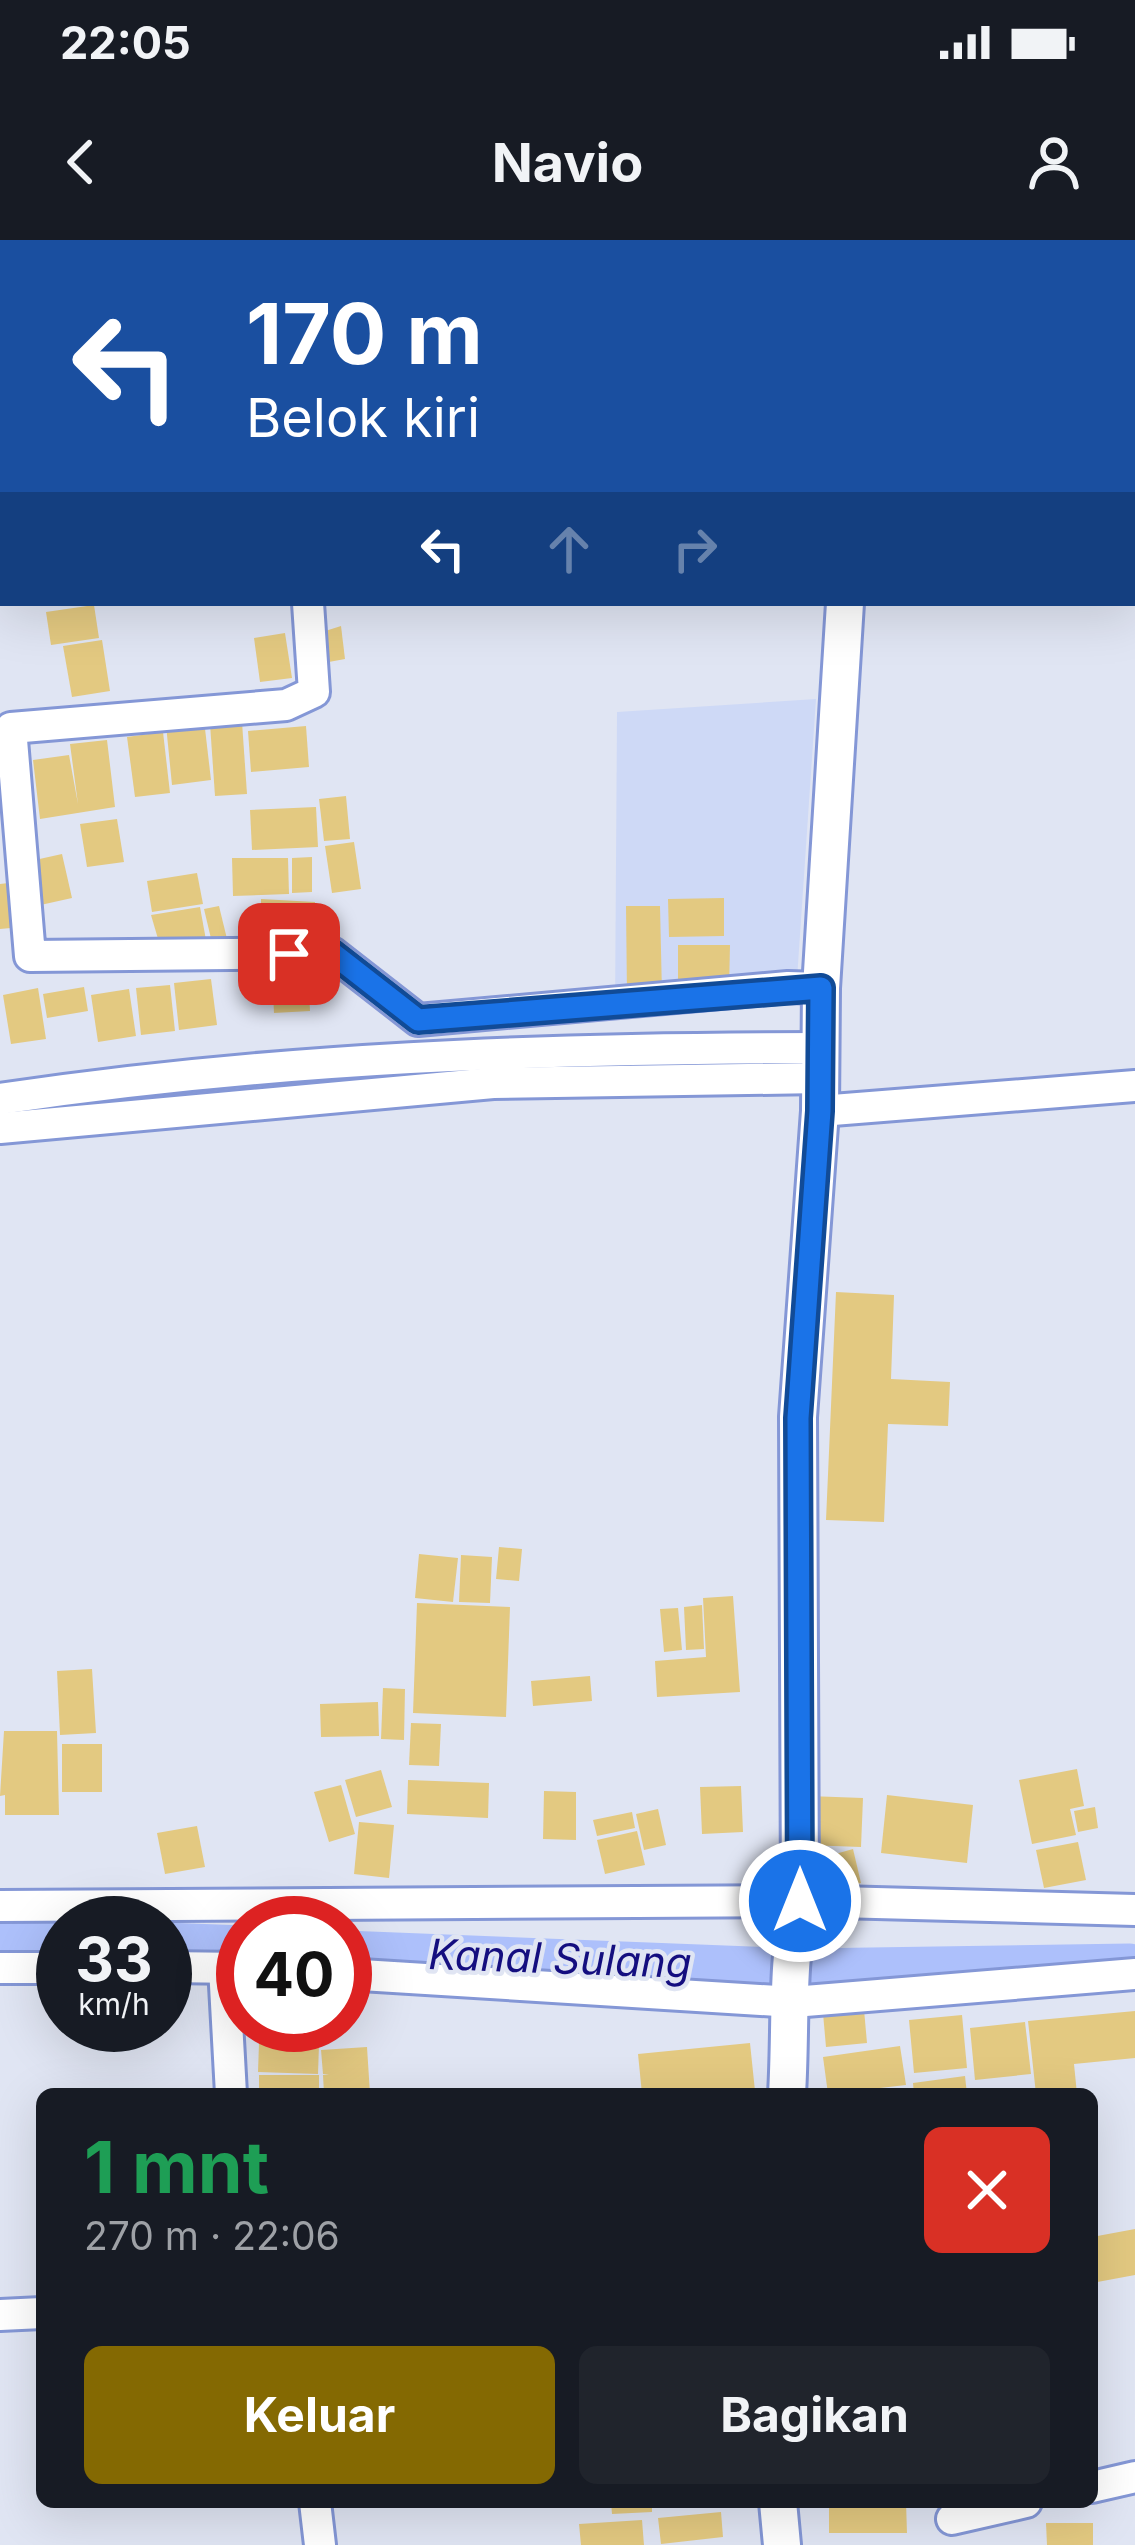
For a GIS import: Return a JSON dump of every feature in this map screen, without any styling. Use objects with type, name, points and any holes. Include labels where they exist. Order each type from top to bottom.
[{"type":"street","points":[[308,606],[314,692],[286,705],[11,728],[11,868],[30,956],[332,953],[418,1020],[821,988]]},
{"type":"street","points":[[787,2088],[800,1901],[798,1418],[845,606]]},
{"type":"street","points":[[0,1099],[367,1060],[598,1048],[749,1063],[821,1079],[1135,1086]]},
{"type":"street","points":[[367,1060],[372,1094]]},
{"type":"street","points":[[0,1128],[749,1063]]},
{"type":"street","points":[[0,1906],[800,1901],[1135,1910]]},
{"type":"street","points":[[0,1968],[36,1968]]},
{"type":"street","points":[[372,1975],[1135,1974]]},
{"type":"street","points":[[231,2088],[232,2052]]},
{"type":"street","points":[[0,2315],[36,2313]]},
{"type":"street","points":[[1098,2486],[1135,2477]]},
{"type":"street","points":[[316,2508],[320,2545]]},
{"type":"street","points":[[779,2508],[782,2545]]},
{"type":"street","points":[[952,2519],[1000,2508]]},
{"type":"shaded area","points":[[816,699],[796,994],[615,1011],[617,712]]},
{"type":"building","points":[[94,606],[99,638],[51,645],[46,612]]},
{"type":"building","points":[[341,626],[345,659],[318,664],[319,633]]},
{"type":"building","points":[[285,633],[292,678],[260,682],[254,638]]},
{"type":"building","points":[[102,640],[110,691],[72,697],[63,646]]},
{"type":"building","points":[[204,720],[211,780],[172,785],[166,725]]},
{"type":"building","points":[[242,722],[247,794],[215,796],[210,724]]},
{"type":"building","points":[[306,726],[309,767],[251,772],[248,731]]},
{"type":"building","points":[[163,732],[170,793],[135,797],[127,737]]},
{"type":"building","points":[[107,740],[115,807],[40,819],[33,760],[69,755],[78,804],[70,744]]},
{"type":"building","points":[[346,796],[350,839],[324,841],[319,799]]},
{"type":"building","points":[[316,807],[318,847],[252,850],[250,810]]},
{"type":"building","points":[[117,819],[124,862],[87,867],[80,824]]},
{"type":"building","points":[[354,842],[361,889],[332,893],[325,846]]},
{"type":"building","points":[[62,854],[72,898],[36,906],[26,862]]},
{"type":"building","points":[[312,857],[312,892],[292,893],[292,858]]},
{"type":"building","points":[[232,858],[288,858],[289,894],[233,896]]},
{"type":"building","points":[[197,873],[203,904],[152,912],[147,881]]},
{"type":"building","points":[[17,882],[22,927],[0,929],[0,884]]},
{"type":"building","points":[[724,898],[724,936],[669,937],[668,899]]},
{"type":"building","points":[[261,899],[315,902],[315,951],[261,948]]},
{"type":"building","points":[[219,906],[228,943],[213,947],[204,909]]},
{"type":"building","points":[[626,906],[660,906],[662,994],[627,995]]},
{"type":"building","points":[[200,907],[208,951],[161,949],[151,915]]},
{"type":"building","points":[[678,945],[730,945],[729,989],[678,989]]},
{"type":"building","points":[[308,970],[310,1011],[274,1013],[272,971]]},
{"type":"building","points":[[211,979],[217,1025],[179,1030],[174,983]]},
{"type":"building","points":[[170,985],[175,1031],[141,1035],[136,988]]},
{"type":"building","points":[[84,987],[88,1011],[47,1018],[43,994]]},
{"type":"building","points":[[38,988],[46,1039],[11,1044],[3,995]]},
{"type":"building","points":[[129,989],[136,1036],[98,1042],[91,995]]},
{"type":"building","points":[[836,1292],[894,1295],[891,1379],[950,1382],[948,1426],[888,1424],[884,1522],[826,1520]]},
{"type":"building","points":[[499,1547],[522,1549],[519,1581],[496,1579]]},
{"type":"building","points":[[419,1554],[458,1558],[453,1602],[415,1598]]},
{"type":"building","points":[[461,1555],[492,1557],[490,1603],[459,1602]]},
{"type":"building","points":[[733,1596],[740,1692],[657,1697],[655,1661],[706,1657],[703,1598]]},
{"type":"building","points":[[417,1603],[510,1607],[506,1717],[413,1713]]},
{"type":"building","points":[[702,1605],[704,1649],[686,1650],[684,1607]]},
{"type":"building","points":[[678,1608],[682,1650],[664,1652],[660,1609]]},
{"type":"building","points":[[92,1669],[96,1733],[60,1735],[57,1671]]},
{"type":"building","points":[[590,1676],[592,1701],[533,1706],[531,1681]]},
{"type":"building","points":[[383,1688],[405,1689],[404,1740],[381,1739]]},
{"type":"building","points":[[378,1702],[379,1736],[321,1737],[320,1704]]},
{"type":"building","points":[[411,1723],[441,1724],[439,1766],[409,1765]]},
{"type":"building","points":[[4,1731],[57,1731],[59,1815],[5,1815],[5,1795],[0,1796]]},
{"type":"building","points":[[62,1744],[102,1744],[102,1792],[62,1792]]},
{"type":"building","points":[[1077,1769],[1084,1806],[1070,1809],[1076,1835],[1032,1844],[1019,1780]]},
{"type":"building","points":[[381,1770],[392,1807],[356,1817],[345,1780]]},
{"type":"building","points":[[408,1780],[489,1783],[488,1818],[407,1814]]},
{"type":"building","points":[[341,1785],[355,1834],[329,1842],[314,1792]]},
{"type":"building","points":[[741,1786],[743,1832],[702,1834],[700,1787]]},
{"type":"building","points":[[544,1791],[576,1792],[576,1840],[543,1839]]},
{"type":"building","points":[[887,1795],[973,1805],[967,1863],[881,1853]]},
{"type":"building","points":[[808,1796],[863,1798],[861,1847],[806,1845]]},
{"type":"building","points":[[1095,1807],[1098,1828],[1078,1832],[1074,1811]]},
{"type":"building","points":[[658,1809],[666,1845],[644,1850],[636,1814]]},
{"type":"building","points":[[632,1812],[635,1828],[597,1836],[593,1820]]},
{"type":"building","points":[[359,1822],[394,1825],[389,1878],[354,1874]]},
{"type":"building","points":[[197,1826],[205,1867],[165,1874],[157,1833]]},
{"type":"building","points":[[637,1831],[645,1865],[605,1874],[597,1840]]},
{"type":"building","points":[[1078,1842],[1086,1880],[1044,1888],[1036,1850]]},
{"type":"building","points":[[853,1849],[861,1883],[823,1892],[814,1860]]},
{"type":"building","points":[[863,1998],[867,2043],[826,2047],[822,2002]]},
{"type":"building","points":[[1135,2011],[1135,2058],[1074,2064],[1076,2088],[1035,2088],[1028,2021]]},
{"type":"building","points":[[962,2015],[967,2068],[914,2073],[909,2020]]},
{"type":"building","points":[[1025,2022],[1031,2074],[975,2080],[970,2028]]},
{"type":"building","points":[[750,2043],[755,2088],[641,2088],[638,2054]]},
{"type":"building","points":[[900,2046],[906,2085],[827,2088],[823,2057]]},
{"type":"building","points":[[259,2052],[319,2052],[318,2074],[258,2072]]},
{"type":"building","points":[[321,2052],[367,2052],[370,2088],[324,2088],[323,2075],[329,2074],[323,2074]]},
{"type":"building","points":[[259,2075],[319,2075],[319,2088],[259,2088]]},
{"type":"building","points":[[965,2076],[966,2088],[913,2088],[913,2083]]},
{"type":"building","points":[[1135,2229],[1135,2275],[1098,2282],[1098,2236]]},
{"type":"building","points":[[612,2508],[652,2508],[652,2512],[612,2514]]},
{"type":"building","points":[[829,2508],[906,2508],[907,2533],[829,2533]]},
{"type":"building","points":[[721,2512],[723,2537],[661,2544],[658,2518]]},
{"type":"building","points":[[642,2520],[644,2545],[581,2545],[579,2524]]},
{"type":"building","points":[[1046,2523],[1093,2523],[1093,2545],[1047,2545]]},
{"type":"waterway","name":"Kanal Sulang","points":[[0,1941],[36,1941]]},
{"type":"waterway","name":"Kanal Sulang","points":[[192,1943],[216,1944]]},
{"type":"waterway","name":"Kanal Sulang","points":[[372,1951],[804,1968],[1130,1963]]},
{"type":"route","points":[[289,954],[332,953],[418,1020],[788,987],[821,988],[820,1111],[798,1418],[800,1901]]}]
